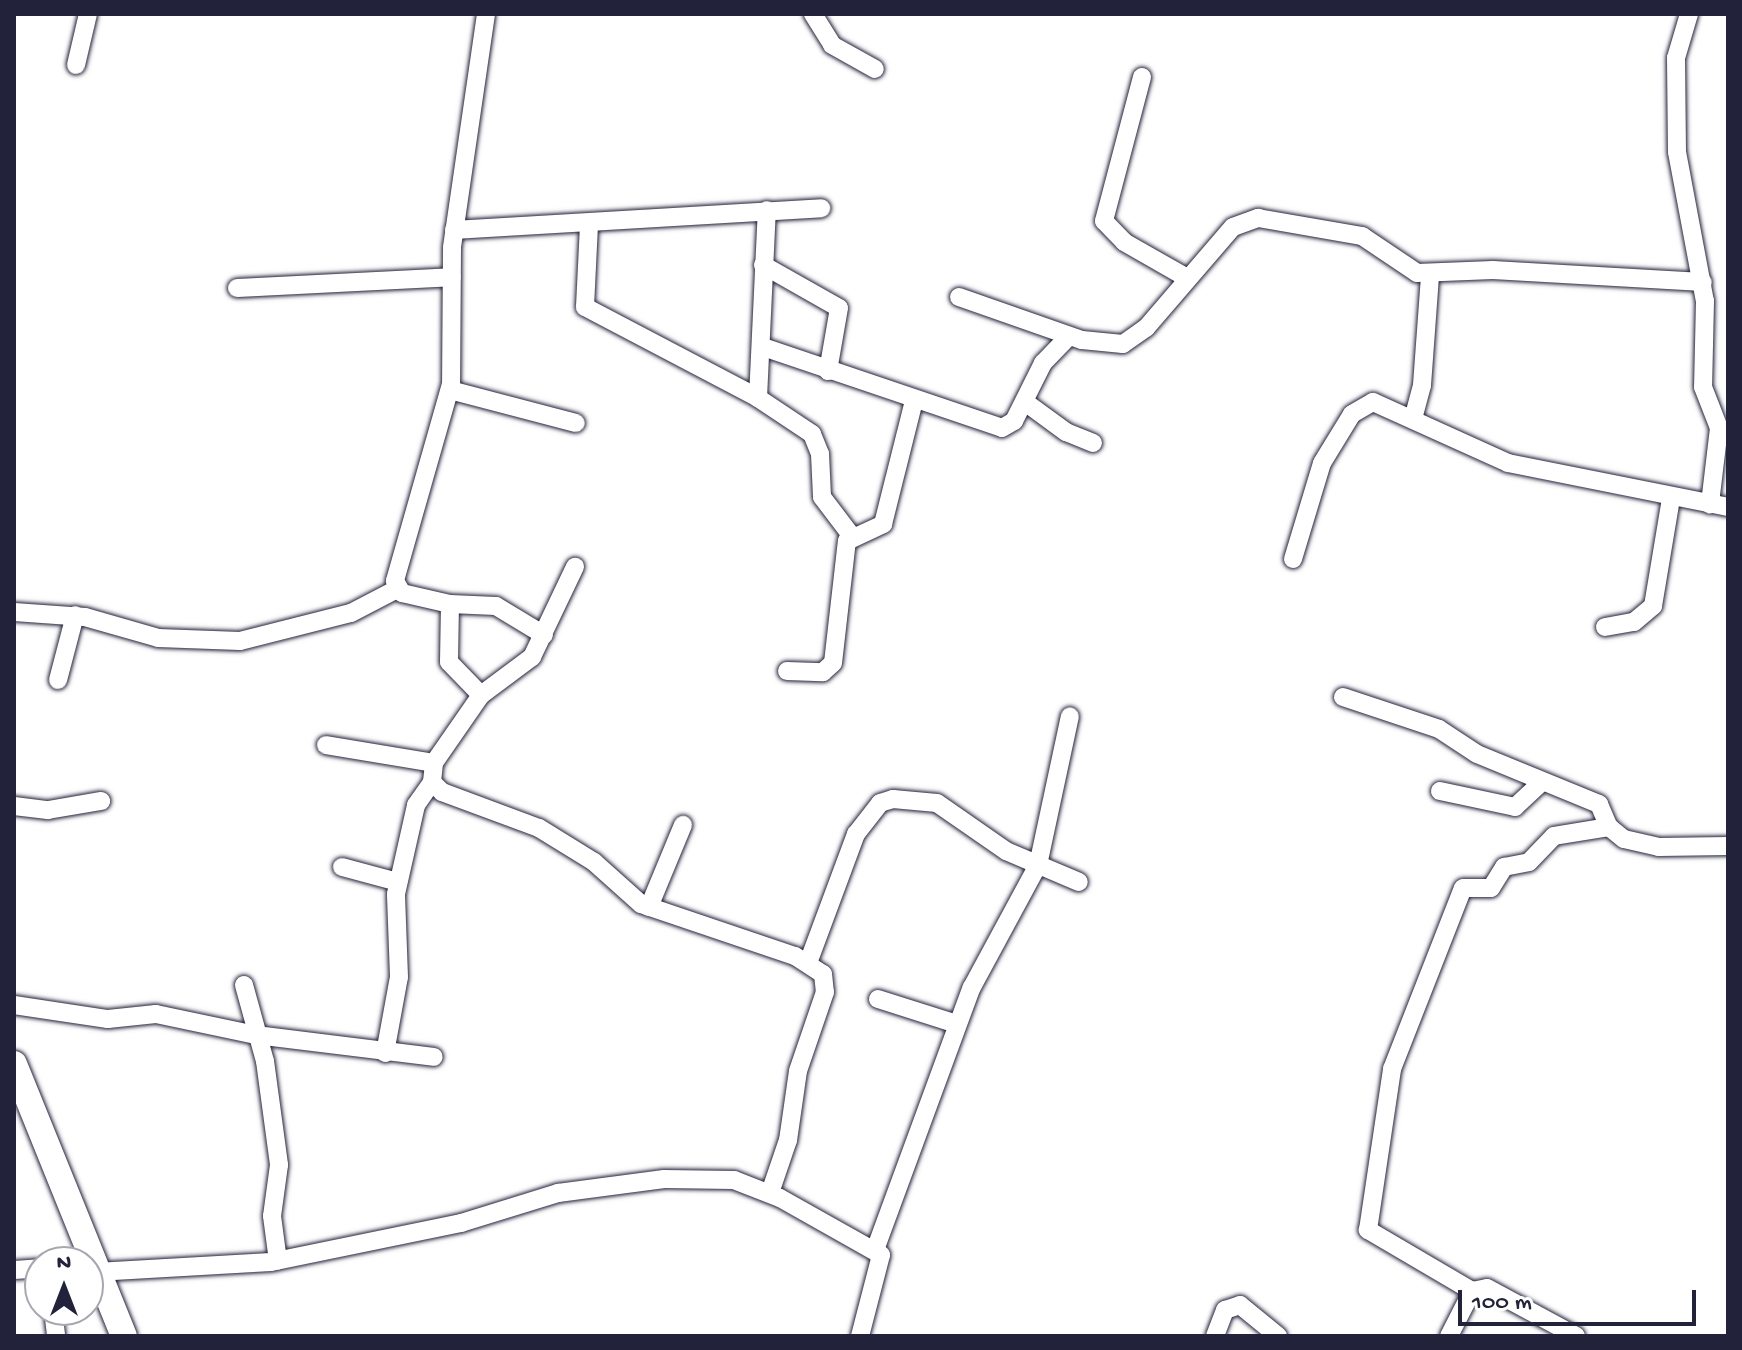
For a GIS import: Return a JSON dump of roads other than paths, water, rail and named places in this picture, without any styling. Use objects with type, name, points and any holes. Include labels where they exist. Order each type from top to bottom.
[{"type":"main road","points":[[14,1064],[84,1246]]},
{"type":"main road","points":[[104,1293],[124,1336]]},
{"type":"street","points":[[76,65],[88,14]]},
{"type":"street","points":[[397,589],[397,571],[450,390],[454,230],[471,151],[486,14]]},
{"type":"street","points":[[813,14],[832,45],[875,69]]},
{"type":"street","points":[[1293,559],[1312,483],[1352,414],[1361,405],[1383,403],[1452,443],[1508,463],[1671,498],[1719,505],[1720,441],[1703,387],[1703,282],[1677,152],[1676,58],[1689,14]]},
{"type":"street","points":[[1142,77],[1104,221],[1124,242],[1187,278]]},
{"type":"street","points":[[454,230],[589,225],[821,208]]},
{"type":"street","points":[[758,398],[763,347],[767,210]]},
{"type":"street","points":[[959,297],[1069,336],[1111,345],[1137,337],[1233,227],[1258,218],[1362,236],[1406,268],[1430,275],[1493,270],[1703,282]]},
{"type":"street","points":[[589,225],[585,307],[758,398],[818,443],[822,497],[851,535],[833,663],[823,672],[787,671]]},
{"type":"street","points":[[763,265],[839,308],[828,371]]},
{"type":"street","points":[[1413,419],[1422,385],[1430,275]]},
{"type":"street","points":[[237,288],[452,277]]},
{"type":"street","points":[[763,347],[914,401],[1002,428],[1025,402],[1043,363],[1069,336]]},
{"type":"street","points":[[450,390],[576,423]]},
{"type":"street","points":[[851,535],[883,524],[914,401]]},
{"type":"street","points":[[1025,402],[1066,432],[1093,443]]},
{"type":"street","points":[[1605,627],[1634,622],[1653,606],[1671,498]]},
{"type":"street","points":[[385,1053],[399,977],[398,882],[416,805],[481,695],[522,670],[544,635],[575,567]]},
{"type":"street","points":[[14,612],[75,615],[158,638],[240,641],[351,613],[397,589],[450,604],[496,606],[544,635]]},
{"type":"street","points":[[450,604],[449,662],[481,695]]},
{"type":"street","points":[[58,680],[75,615]]},
{"type":"street","points":[[1343,697],[1439,729],[1477,754],[1599,804],[1609,827],[1640,845],[1728,846]]},
{"type":"street","points":[[875,1250],[957,1024],[1000,929],[1038,865],[1070,716]]},
{"type":"street","points":[[326,745],[433,772]]},
{"type":"street","points":[[433,772],[442,792],[539,828],[649,907],[808,963],[823,974],[825,992],[798,1071],[788,1140],[770,1193]]},
{"type":"street","points":[[1440,791],[1515,807],[1542,782]]},
{"type":"street","points":[[808,963],[856,834],[880,803],[910,797],[937,803],[1038,865],[1079,882]]},
{"type":"street","points":[[14,806],[48,810],[101,801]]},
{"type":"street","points":[[649,907],[683,825]]},
{"type":"street","points":[[1576,1336],[1495,1291],[1472,1291],[1368,1230],[1392,1069],[1463,888],[1491,888],[1504,867],[1529,862],[1554,836],[1609,827]]},
{"type":"street","points":[[342,867],[398,882]]},
{"type":"street","points":[[244,985],[279,1165],[272,1216],[278,1261]]},
{"type":"street","points":[[878,999],[957,1024]]},
{"type":"street","points":[[14,1005],[108,1019],[156,1014],[256,1035],[434,1057]]},
{"type":"street","points":[[104,1267],[278,1261],[629,1181],[734,1180],[770,1193],[875,1250],[882,1264],[860,1336]]},
{"type":"street","points":[[1449,1336],[1472,1291]]},
{"type":"street","points":[[1215,1336],[1225,1310],[1240,1305],[1278,1336]]}]
